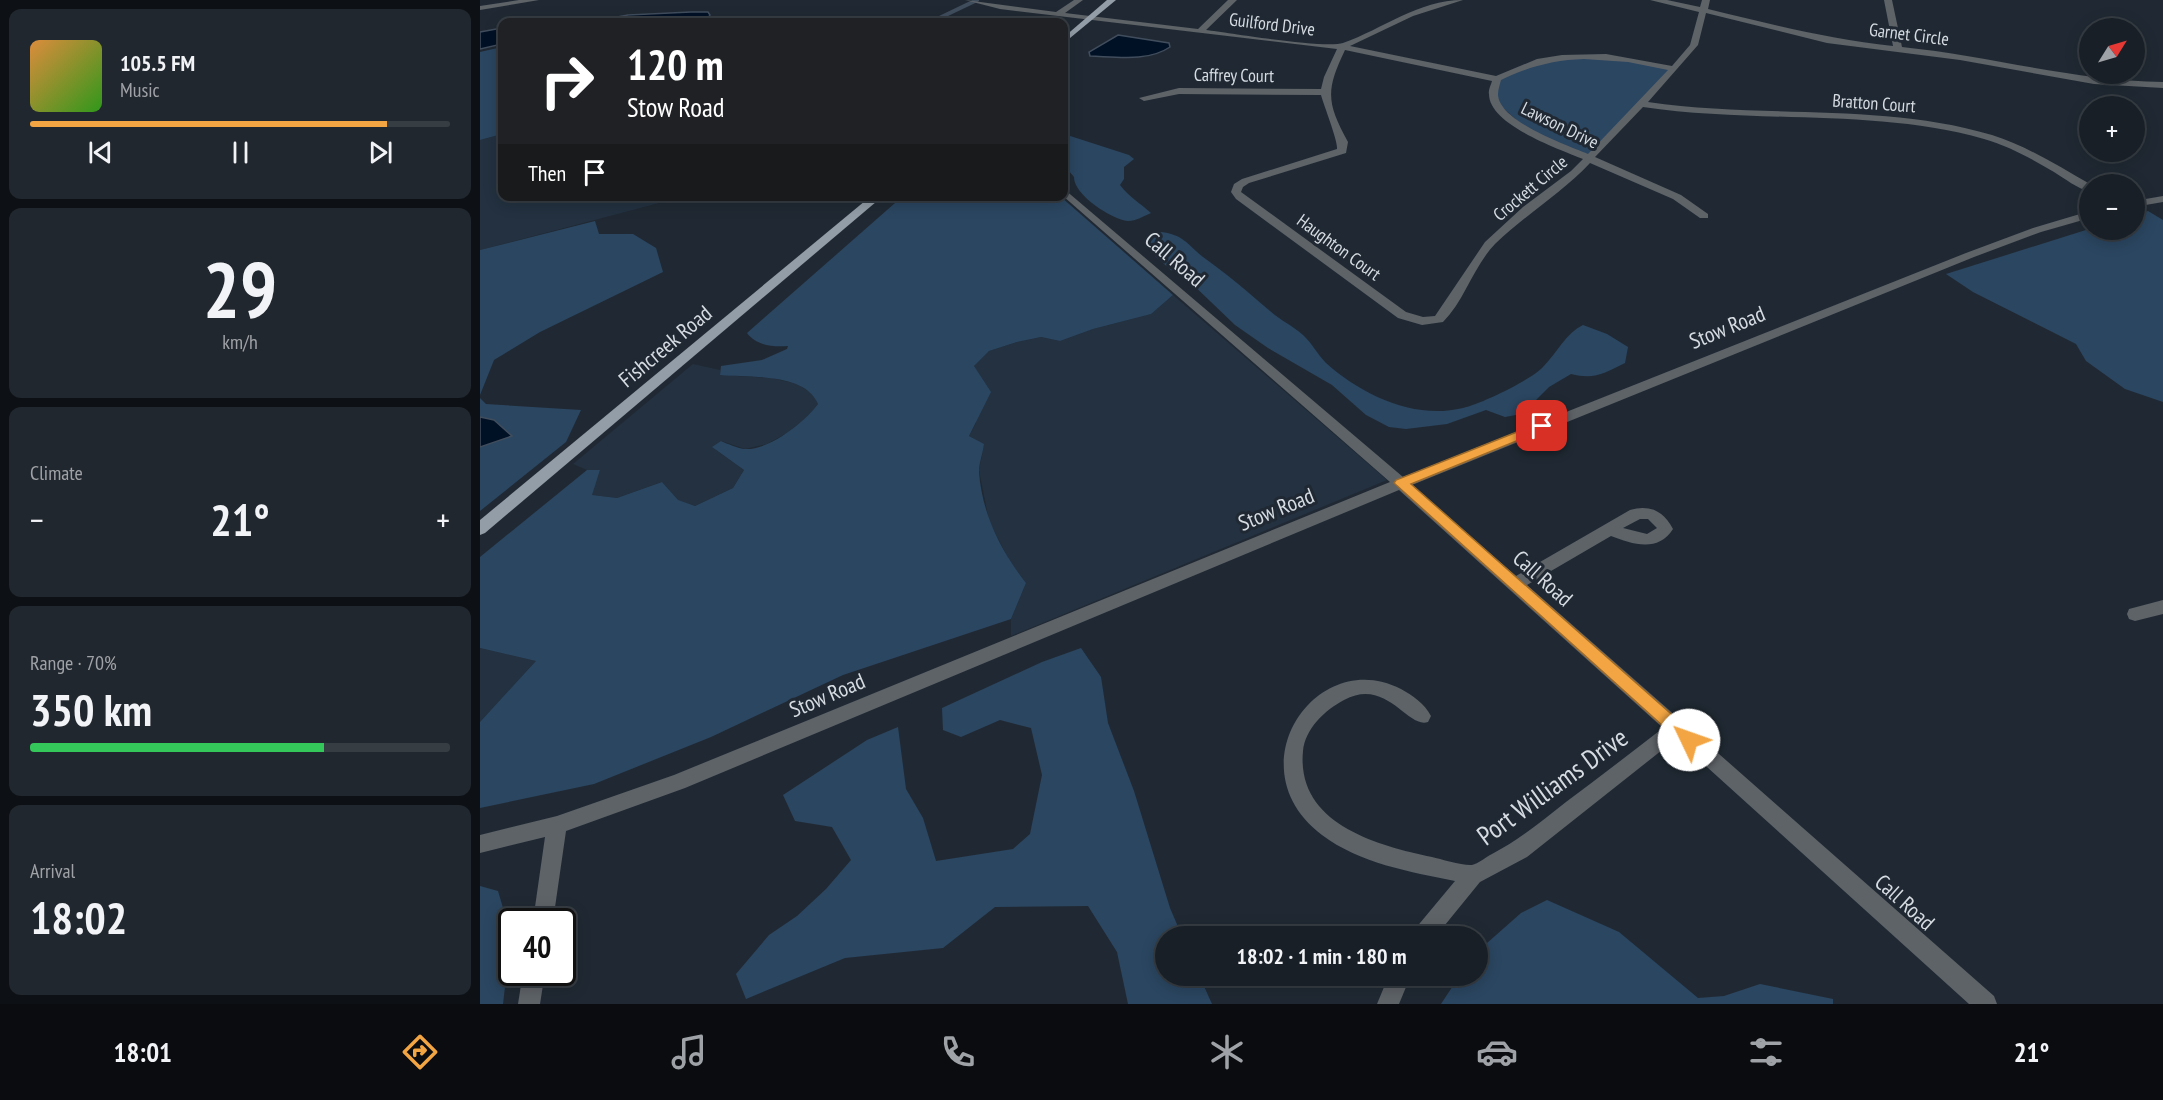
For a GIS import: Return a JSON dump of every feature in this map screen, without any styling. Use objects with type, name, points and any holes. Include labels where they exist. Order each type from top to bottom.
[{"type":"main road","points":[[1068,37],[1092,13],[1112,0]]},
{"type":"main road","name":"Fishcreek Road","points":[[480,529],[872,201]]},
{"type":"street","points":[[480,8],[535,0]]},
{"type":"street","name":"Guilford Drive","points":[[969,0],[1000,7],[1058,14],[1092,13],[1200,32],[1342,47],[1497,79]]},
{"type":"street","points":[[1017,0],[1071,6],[1080,4]]},
{"type":"street","points":[[1200,32],[1233,0]]},
{"type":"street","points":[[1325,92],[1328,77],[1342,47],[1410,14],[1459,0]]},
{"type":"street","name":"Garnet Circle","points":[[1654,0],[1705,5],[1805,36],[1981,60],[2075,80],[2130,86],[2163,85]]},
{"type":"street","points":[[1888,0],[1898,49]]},
{"type":"street","name":"Crockett Circle","points":[[1438,319],[1445,313],[1489,244],[1527,209],[1575,172],[1674,69],[1694,45],[1705,5]]},
{"type":"street","points":[[1058,14],[1071,6]]},
{"type":"street","name":"Guilford Drive","points":[[1101,9],[1324,39],[1342,47]]},
{"type":"street","name":"Lawson Drive","points":[[1674,69],[1607,56],[1560,57],[1518,67],[1497,79],[1493,94],[1496,105],[1504,114],[1528,130],[1677,197],[1704,216]]},
{"type":"street","name":"Caffrey Court","points":[[1144,98],[1179,91],[1325,92]]},
{"type":"street","name":"Haughton Court","points":[[1325,92],[1335,127],[1343,142],[1342,151],[1241,182],[1236,187],[1236,192],[1402,315],[1422,321],[1438,319]]},
{"type":"street","name":"Bratton Court","points":[[1642,104],[1687,111],[1854,118],[1949,127],[1990,138],[2021,150],[2079,183]]},
{"type":"street","name":"Call Road","points":[[1068,195],[1516,584],[1986,1004]]},
{"type":"street","points":[[2145,202],[2163,199]]},
{"type":"street","name":"Stow Road","points":[[480,844],[556,825],[678,782],[1401,483],[1970,255],[2079,217]]},
{"type":"street","points":[[1516,584],[1635,514],[1644,512],[1653,515],[1662,522],[1665,529],[1661,536],[1653,540],[1632,537],[1610,530]]},
{"type":"street","points":[[2134,614],[2163,607]]},
{"type":"street","name":"Port Williams Drive","points":[[1422,716],[1411,705],[1383,689],[1369,686],[1338,694],[1312,712],[1297,732],[1291,764],[1294,782],[1312,814],[1328,828],[1357,845],[1387,857],[1473,875],[1520,850],[1677,729]]},
{"type":"street","points":[[545,908],[556,825]]},
{"type":"street","points":[[1430,926],[1473,875]]},
{"type":"street","points":[[529,1004],[532,986]]},
{"type":"street","points":[[1388,1004],[1395,986]]},
{"type":"shaded area","points":[[708,12],[710,15],[708,18],[612,18],[628,15]]},
{"type":"shaded area","points":[[498,29],[498,45],[480,49],[480,32]]},
{"type":"shaded area","points":[[1118,35],[1169,43],[1170,47],[1142,57],[1090,56],[1089,52]]},
{"type":"shaded area","points":[[498,48],[498,135],[480,140],[480,52]]},
{"type":"shaded area","points":[[1607,56],[1674,69],[1589,158],[1528,130],[1495,101],[1497,79],[1524,66],[1550,60]]},
{"type":"shaded area","points":[[498,135],[498,201],[667,201],[480,250],[480,140]]},
{"type":"shaded area","points":[[1068,135],[1129,155],[1134,159],[1124,167],[1124,179],[1120,185],[1151,213],[1134,220],[1121,220],[1086,198],[1075,184],[1074,177],[1068,170]]},
{"type":"shaded area","points":[[897,201],[1066,201],[1173,295],[1151,314],[1093,329],[1060,341],[1041,337],[1017,342],[989,351],[974,366],[991,392],[969,436],[984,444],[979,472],[984,503],[1001,545],[1026,583],[1011,619],[843,675],[711,737],[594,784],[480,808],[480,722],[536,661],[480,648],[480,557],[587,470],[600,470],[592,495],[617,498],[662,482],[678,500],[695,506],[733,488],[744,470],[712,447],[721,441],[744,449],[774,441],[795,427],[818,404],[801,386],[789,382],[760,377],[720,375],[721,366],[762,360],[787,349],[788,346],[771,346],[760,343],[747,333]]},
{"type":"shaded area","points":[[2148,211],[2163,220],[2163,402],[2125,389],[2086,361],[2076,344],[1973,292],[1946,274],[2079,232],[2079,240],[2145,240],[2145,212]]},
{"type":"shaded area","points":[[595,221],[599,234],[633,234],[656,248],[663,272],[540,332],[494,360],[480,395],[480,250]]},
{"type":"shaded area","points":[[1161,232],[1175,235],[1185,241],[1299,332],[1326,363],[1340,375],[1390,402],[1426,411],[1445,411],[1471,406],[1517,385],[1537,372],[1572,333],[1583,325],[1607,334],[1628,347],[1625,363],[1593,376],[1571,374],[1549,387],[1532,404],[1516,415],[1505,417],[1486,410],[1447,424],[1406,429],[1389,427],[1366,415],[1332,385],[1268,348],[1235,325],[1186,278],[1171,270],[1156,257],[1147,245],[1147,241]]},
{"type":"shaded area","points":[[1173,295],[1387,480],[1011,636],[1011,619],[1026,583],[1010,562],[989,521],[979,470],[984,445],[969,436],[976,423],[974,366],[989,351],[1017,342],[1041,337],[1060,341],[1093,329],[1150,314]]},
{"type":"shaded area","points":[[693,364],[720,370],[720,375],[772,378],[797,384],[814,394],[818,404],[809,416],[789,432],[767,444],[745,449],[721,441],[716,450],[744,470],[733,488],[695,506],[678,501],[662,482],[617,498],[591,495],[600,470],[587,470],[573,464]]},
{"type":"shaded area","points":[[480,398],[486,404],[581,410],[566,442],[480,511]]},
{"type":"shaded area","points":[[480,417],[494,420],[512,436],[480,447]]},
{"type":"shaded area","points":[[480,648],[537,661],[480,722]]},
{"type":"shaded area","points":[[1081,648],[1101,677],[1108,723],[1134,791],[1178,926],[1155,926],[1155,986],[1204,986],[1212,1004],[1128,1004],[1117,952],[1088,906],[995,907],[943,948],[845,958],[746,999],[736,974],[769,935],[797,916],[826,889],[851,860],[832,827],[795,821],[783,795],[867,740],[898,727],[906,789],[923,818],[936,861],[1013,849],[1030,834],[1042,775],[1031,728],[1000,720],[961,737],[943,730],[942,708],[1042,662]]},
{"type":"shaded area","points":[[480,886],[498,891],[503,908],[498,908],[498,986],[505,986],[503,1004],[480,1004]]},
{"type":"shaded area","points":[[1547,900],[1619,932],[1698,998],[1724,996],[1760,984],[1833,999],[1833,1004],[1441,1004],[1453,986],[1488,986],[1488,942],[1521,913]]},
{"type":"waterway","points":[[939,18],[977,0]]},
{"type":"route","points":[[1542,426],[1401,483],[1689,740]]}]
